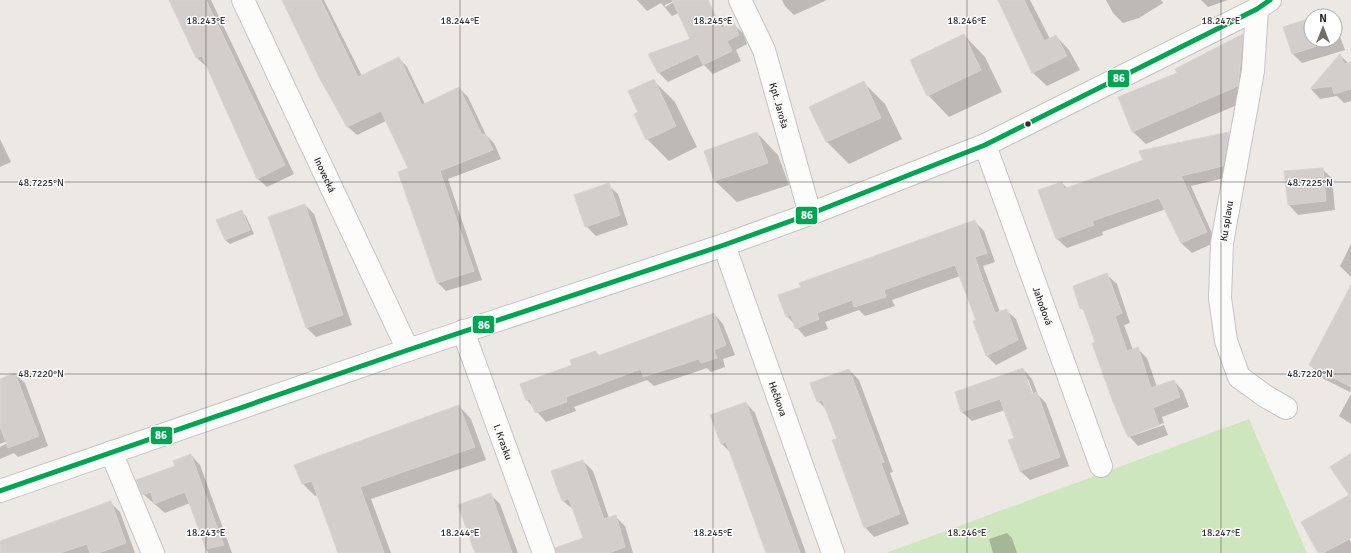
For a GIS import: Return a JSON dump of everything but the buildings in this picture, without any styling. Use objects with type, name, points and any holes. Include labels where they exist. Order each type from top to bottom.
[{"type":"street","name":"Inovecká","points":[[243,0],[408,350]]},
{"type":"street","name":"Kpt. Jaroša","points":[[740,0],[764,50],[810,214]]},
{"type":"street","points":[[0,491],[463,331],[724,245],[810,214],[985,145],[1264,5]]},
{"type":"street","name":"Ku splavu","points":[[1264,5],[1222,237],[1220,298],[1226,341],[1239,377],[1265,396],[1286,408]]},
{"type":"street","name":"Jahodová","points":[[985,145],[1100,466]]},
{"type":"street","name":"Hečkova","points":[[724,245],[833,553]]},
{"type":"street","name":"I. Krasku","points":[[463,331],[544,553]]},
{"type":"street","points":[[111,452],[153,553]]},
{"type":"green space","points":[[1249,419],[1307,553],[886,553]]},
{"type":"transit line","name":"86","points":[[0,491],[408,350],[724,245],[810,214],[985,145],[1257,9],[1270,0]]}]
